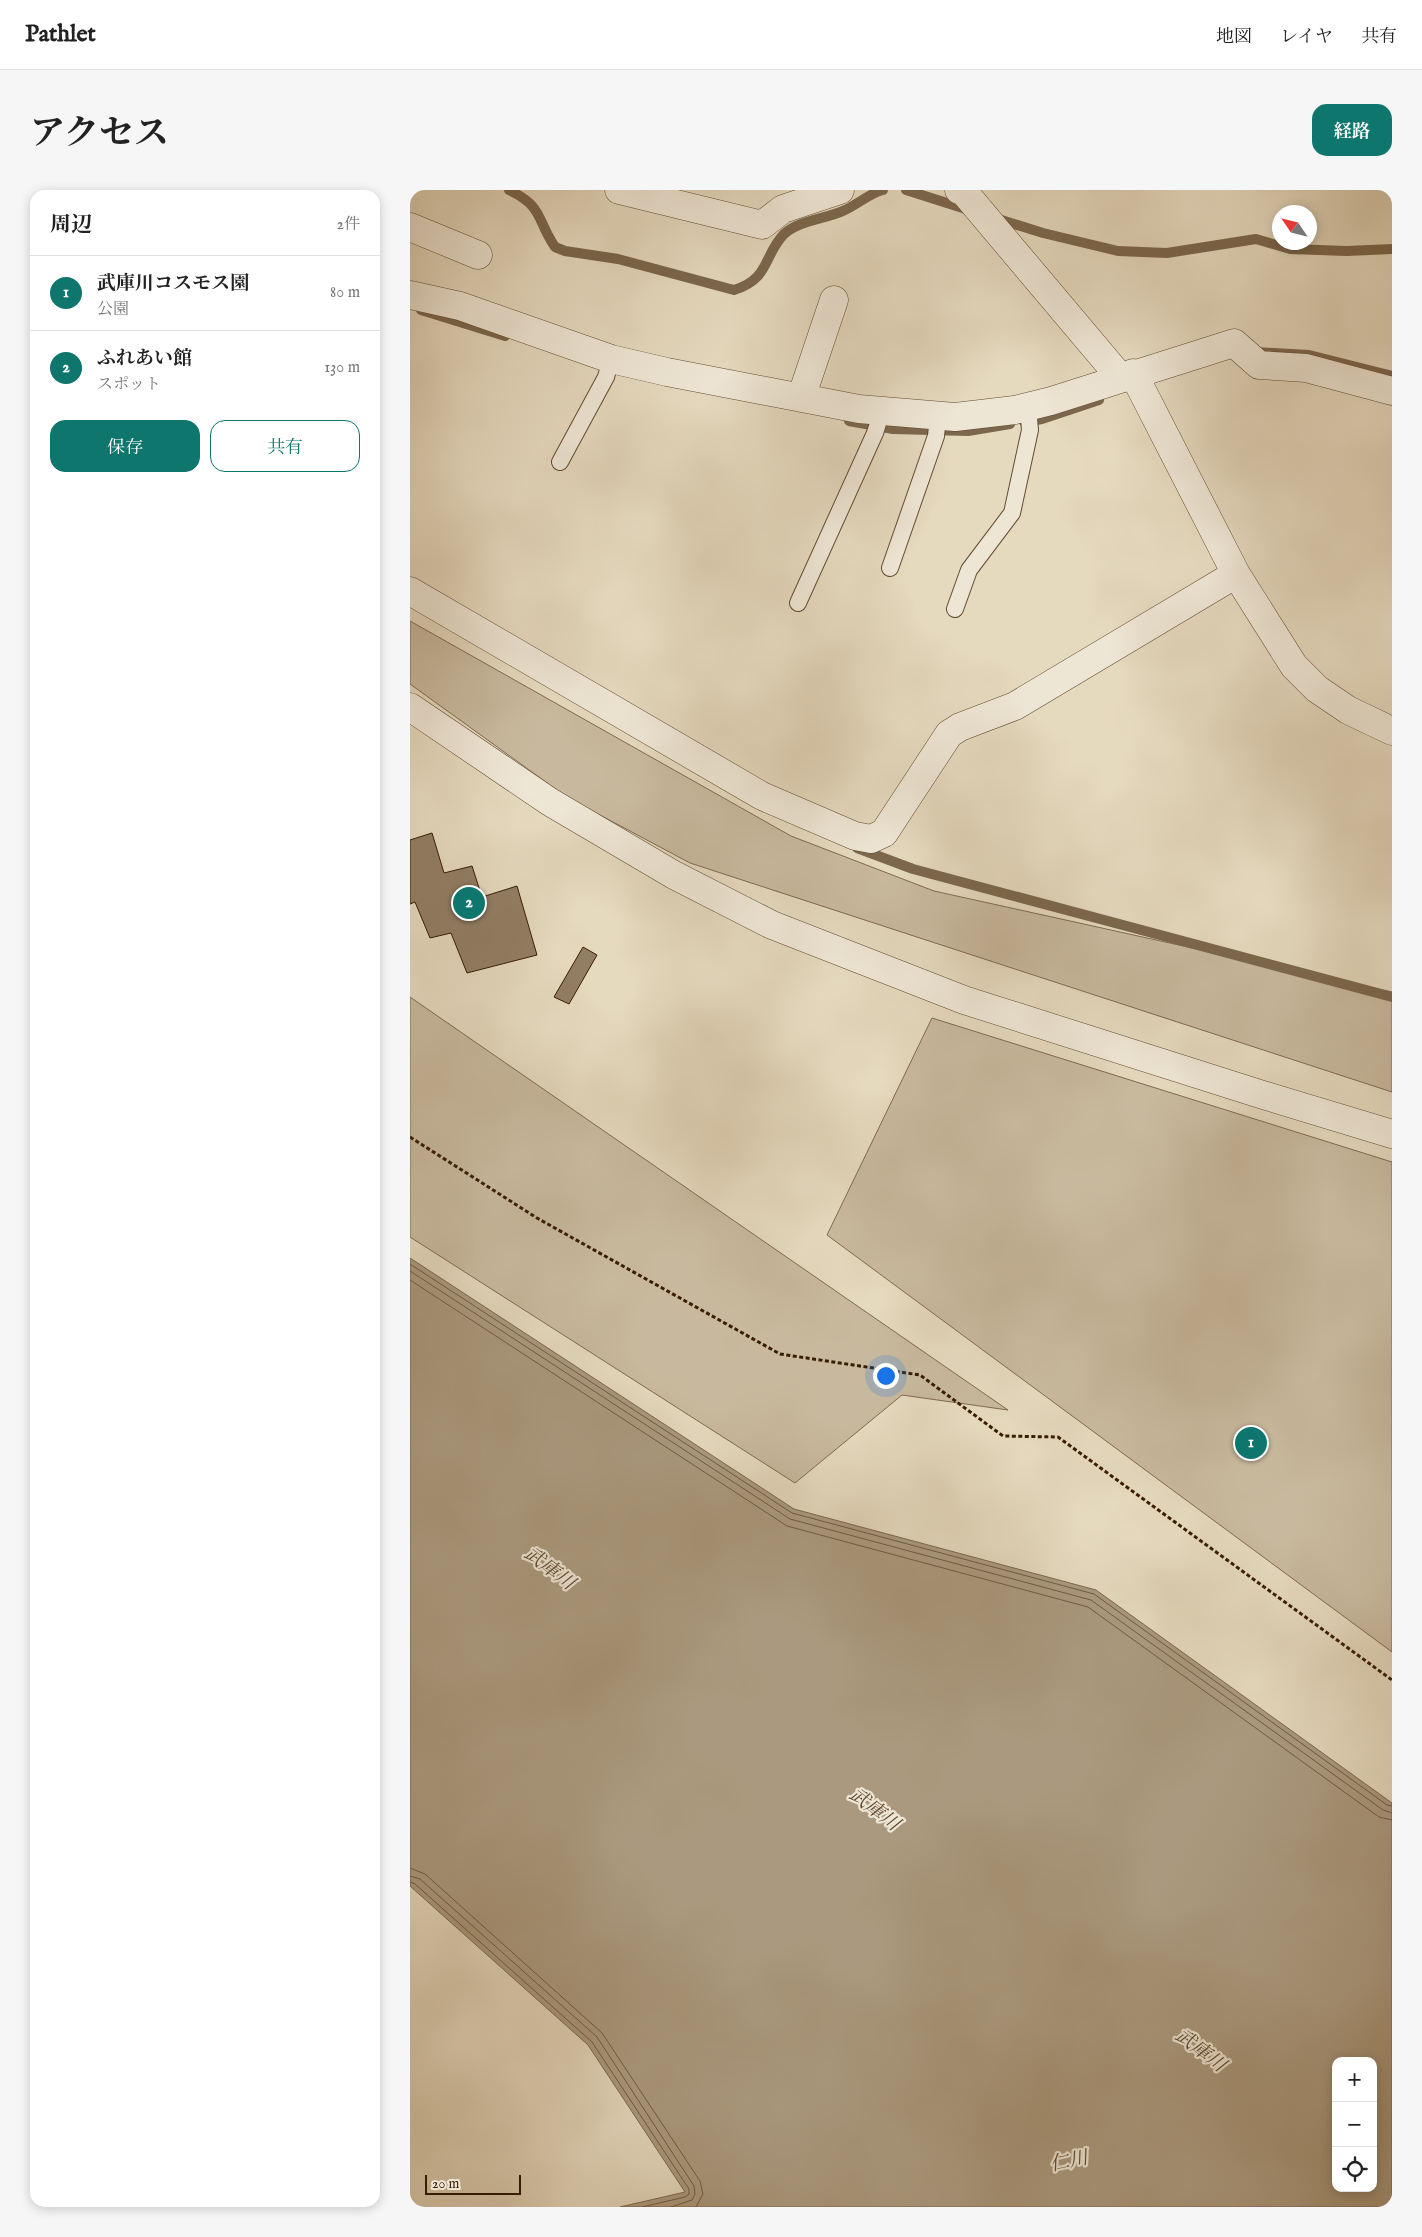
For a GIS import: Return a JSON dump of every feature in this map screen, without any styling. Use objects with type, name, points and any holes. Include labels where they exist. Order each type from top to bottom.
[{"type":"street","points":[[619,190],[762,225],[783,209],[840,190]]},
{"type":"street","points":[[963,193],[1133,381],[1236,574],[1294,666],[1317,689],[1348,710],[1392,731]]},
{"type":"street","points":[[410,226],[478,255]]},
{"type":"street","points":[[410,295],[460,306],[609,366],[801,398],[859,410],[879,422],[937,426],[955,417],[1015,410],[1029,416],[1133,381],[1234,343],[1259,365],[1306,368],[1392,390]]},
{"type":"street","points":[[801,398],[834,300]]},
{"type":"street","points":[[410,591],[762,796],[855,836],[871,839],[884,833],[949,734],[960,727],[1015,706],[1236,574]]},
{"type":"street","points":[[410,707],[550,802],[674,875],[772,925],[964,1000],[1392,1134]]},
{"type":"lane","points":[[560,462],[609,366]]},
{"type":"lane","points":[[955,609],[969,570],[1012,513],[1029,416]]},
{"type":"lane","points":[[798,603],[879,422]]},
{"type":"lane","points":[[890,568],[937,426]]},
{"type":"path","points":[[410,1137],[537,1218],[780,1354],[920,1375],[1003,1436],[1058,1437],[1392,1680]]},
{"type":"shaded area","points":[[410,621],[791,836],[934,891],[1392,992],[1392,1092],[690,863],[568,798],[410,684]]},
{"type":"shaded area","points":[[410,997],[1008,1410],[902,1395],[795,1483],[410,1237]]},
{"type":"shaded area","points":[[932,1018],[1392,1162],[1392,1652],[827,1235]]},
{"type":"water","points":[[410,1258],[794,1509],[1096,1590],[1392,1803],[1392,2207],[620,2207],[685,2192],[588,2045],[410,1886]]},
{"type":"building","points":[[432,833],[444,873],[472,866],[482,897],[517,886],[537,955],[467,973],[451,933],[430,938],[415,902],[410,904],[410,840]]},
{"type":"building","points":[[583,947],[597,955],[569,1004],[554,997]]},
{"type":"waterway","points":[[509,190],[520,196],[534,208],[555,247],[565,251],[618,259],[734,290],[754,280],[765,266],[777,242],[790,229],[850,208],[883,190]]},
{"type":"waterway","points":[[906,190],[969,210]]},
{"type":"waterway","points":[[995,218],[1043,233],[1118,251],[1167,253],[1256,239],[1290,249],[1347,251],[1392,249]]},
{"type":"waterway","points":[[421,310],[505,336]]},
{"type":"waterway","points":[[1256,352],[1309,355],[1392,376]]},
{"type":"waterway","points":[[1024,422],[1042,419],[1099,400]]},
{"type":"waterway","points":[[849,421],[893,429],[968,431],[1010,424]]},
{"type":"waterway","points":[[857,848],[913,869],[1392,997]]},
{"type":"place","name":"ふれあい館","points":[[469,903]]},
{"type":"place","name":"武庫川コスモス園","points":[[1251,1443]]},
{"type":"water label","name":"武庫川","points":[[549,1569]]},
{"type":"water label","name":"武庫川","points":[[874,1810]]},
{"type":"water label","name":"武庫川","points":[[1200,2051]]},
{"type":"water label","name":"仁川","points":[[1069,2162]]}]
